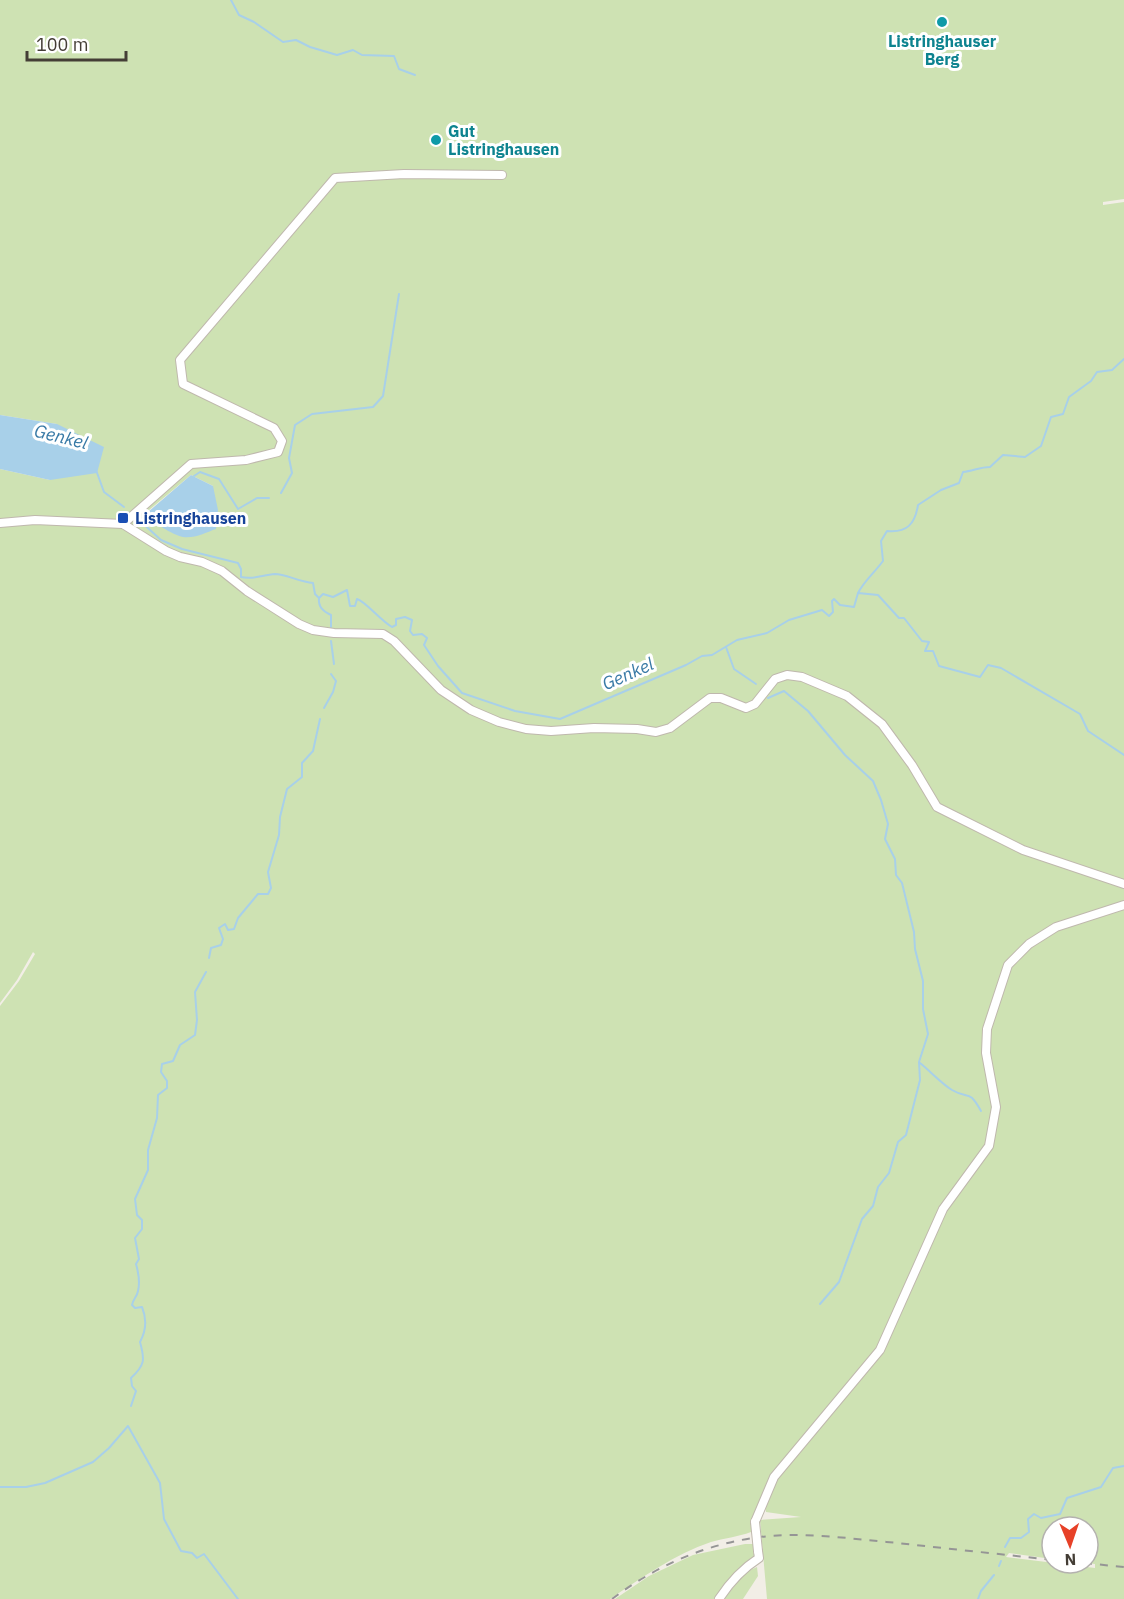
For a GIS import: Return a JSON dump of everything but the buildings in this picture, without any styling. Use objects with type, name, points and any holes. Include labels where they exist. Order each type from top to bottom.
[{"type":"street","points":[[123,524],[191,464],[246,460],[278,452],[282,441],[274,428],[183,384],[180,360],[335,178],[404,174],[502,175]]},
{"type":"street","points":[[0,523],[35,520],[123,524],[166,551],[222,571],[247,591],[299,624],[313,630],[383,634],[394,641],[432,681],[458,702],[499,722],[526,729],[594,728],[656,732],[670,728],[710,698],[721,698],[746,708],[755,704],[775,680],[787,675],[802,677],[847,696],[882,724],[912,765],[937,807],[1023,850],[1124,884]]},
{"type":"street","points":[[719,1599],[729,1584],[759,1558],[755,1522],[774,1477],[880,1350],[943,1209],[989,1146],[996,1107],[986,1053],[987,1029],[1008,965],[1029,944],[1056,927],[1124,905]]},
{"type":"green space","points":[[0,0],[1124,0],[1124,199],[1103,202],[1103,205],[1124,202],[1124,883],[1024,849],[937,807],[883,723],[846,697],[880,724],[909,765],[935,808],[1023,851],[1124,885],[1124,904],[1054,926],[1006,965],[986,1029],[994,1106],[986,1145],[942,1207],[879,1349],[773,1475],[753,1516],[751,1532],[711,1542],[684,1553],[610,1599],[0,1599],[0,1006],[19,981],[35,954],[33,952],[0,1003],[0,469],[50,480],[57,424],[0,415]],"holes":[[[191,475],[213,486],[147,513]]]},
{"type":"green space","points":[[1124,906],[1124,1599],[767,1599],[760,1520],[801,1517],[766,1512],[765,1506],[775,1478],[881,1352],[944,1210],[990,1145],[997,1106],[990,1073],[989,1029],[1009,966],[1030,945],[1056,928]]},
{"type":"green space","points":[[745,1544],[756,1544],[756,1554],[728,1582],[718,1599],[615,1599],[649,1576],[693,1555]]},
{"type":"green space","points":[[757,1567],[758,1576],[743,1599],[724,1599],[746,1572]]},
{"type":"water","points":[[0,415],[57,424],[104,447],[97,473],[50,480],[0,469]]},
{"type":"water","points":[[191,475],[213,486],[218,510],[216,529],[196,536],[183,537],[163,528],[147,513]]},
{"type":"waterway","points":[[231,0],[239,15],[254,22],[283,42],[296,40],[337,55],[353,50],[362,55],[394,56],[399,69],[415,75]]},
{"type":"waterway","points":[[281,493],[292,473],[289,458],[295,425],[312,414],[373,407],[383,396],[399,294]]},
{"type":"waterway","points":[[858,593],[883,561],[881,541],[887,531],[905,529],[909,526],[915,517],[918,505],[941,490],[959,483],[963,472],[990,467],[1003,455],[1025,457],[1041,446],[1051,417],[1063,414],[1069,397],[1091,381],[1097,372],[1112,370],[1124,359]]},
{"type":"waterway","name":"Genkel","points":[[96,470],[104,492],[124,507]]},
{"type":"waterway","points":[[194,476],[200,472],[219,479],[238,509],[257,498],[269,498]]},
{"type":"waterway","name":"Genkel","points":[[138,519],[161,540],[182,549],[238,563],[241,577],[254,578],[275,574],[313,583],[315,594],[319,598],[323,594],[333,597],[347,590],[350,606],[355,606],[357,599],[360,600],[392,627],[396,625],[396,619],[405,617],[412,620],[410,631],[413,635],[422,634],[427,638],[424,645],[438,666],[462,693],[515,711],[560,719],[702,656],[712,655],[737,640],[767,633],[789,620],[822,610],[829,616],[833,612],[832,601],[834,599],[840,605],[854,607],[858,593],[878,595],[899,618],[904,618],[922,641],[929,642],[925,651],[933,651],[939,666],[980,677],[988,665],[1001,668],[1080,714],[1088,731],[1124,755]]},
{"type":"waterway","points":[[319,598],[319,604],[331,615],[331,627]]},
{"type":"waterway","points":[[331,641],[334,664]]},
{"type":"waterway","points":[[726,647],[734,669],[756,684]]},
{"type":"waterway","points":[[324,708],[336,681],[331,674]]},
{"type":"waterway","points":[[768,698],[784,691],[808,711],[845,755],[873,781],[888,824],[885,839],[895,859],[896,875],[902,883],[914,932],[915,949],[923,981],[923,1009],[928,1034],[919,1062],[920,1080],[906,1135],[898,1142],[889,1173],[878,1187],[873,1206],[862,1219],[839,1282],[820,1304]]},
{"type":"waterway","points":[[209,958],[211,948],[221,945],[223,939],[219,928],[225,924],[228,930],[234,929],[238,918],[258,894],[268,894],[271,888],[268,872],[279,835],[280,817],[287,789],[302,777],[302,763],[313,751],[320,719]]},
{"type":"waterway","points":[[131,1406],[136,1391],[132,1386],[131,1378],[143,1362],[140,1342],[145,1325],[142,1307],[135,1308],[132,1305],[139,1284],[136,1264],[139,1259],[135,1238],[142,1229],[142,1220],[137,1215],[135,1199],[148,1170],[148,1150],[157,1118],[158,1095],[167,1088],[167,1081],[161,1072],[162,1064],[173,1061],[180,1045],[195,1035],[197,1020],[195,992],[206,972]]},
{"type":"waterway","points":[[920,1063],[952,1090],[971,1097],[981,1111]]},
{"type":"waterway","points":[[0,1487],[26,1487],[45,1483],[93,1462],[128,1426],[160,1483],[164,1519],[181,1551],[192,1553],[197,1558],[204,1554],[238,1599]]},
{"type":"waterway","name":"Genkel","points":[[1005,1547],[1010,1538],[1021,1538],[1029,1532],[1028,1519],[1034,1514],[1041,1518],[1060,1514],[1067,1498],[1101,1487],[1113,1468],[1124,1466]]},
{"type":"waterway","name":"Genkel","points":[[999,1566],[1001,1561]]},
{"type":"waterway","name":"Genkel","points":[[978,1599],[981,1591],[994,1575]]},
{"type":"railway","points":[[612,1599],[653,1572],[675,1561],[721,1545],[769,1536],[833,1537],[1040,1559]]},
{"type":"railway","points":[[1100,1565],[1124,1567]]},
{"type":"place","name":"Listringhauser Berg","points":[[942,22]]},
{"type":"place","name":"Gut Listringhausen","points":[[436,140]]},
{"type":"place","name":"Listringhausen","points":[[123,518]]}]
